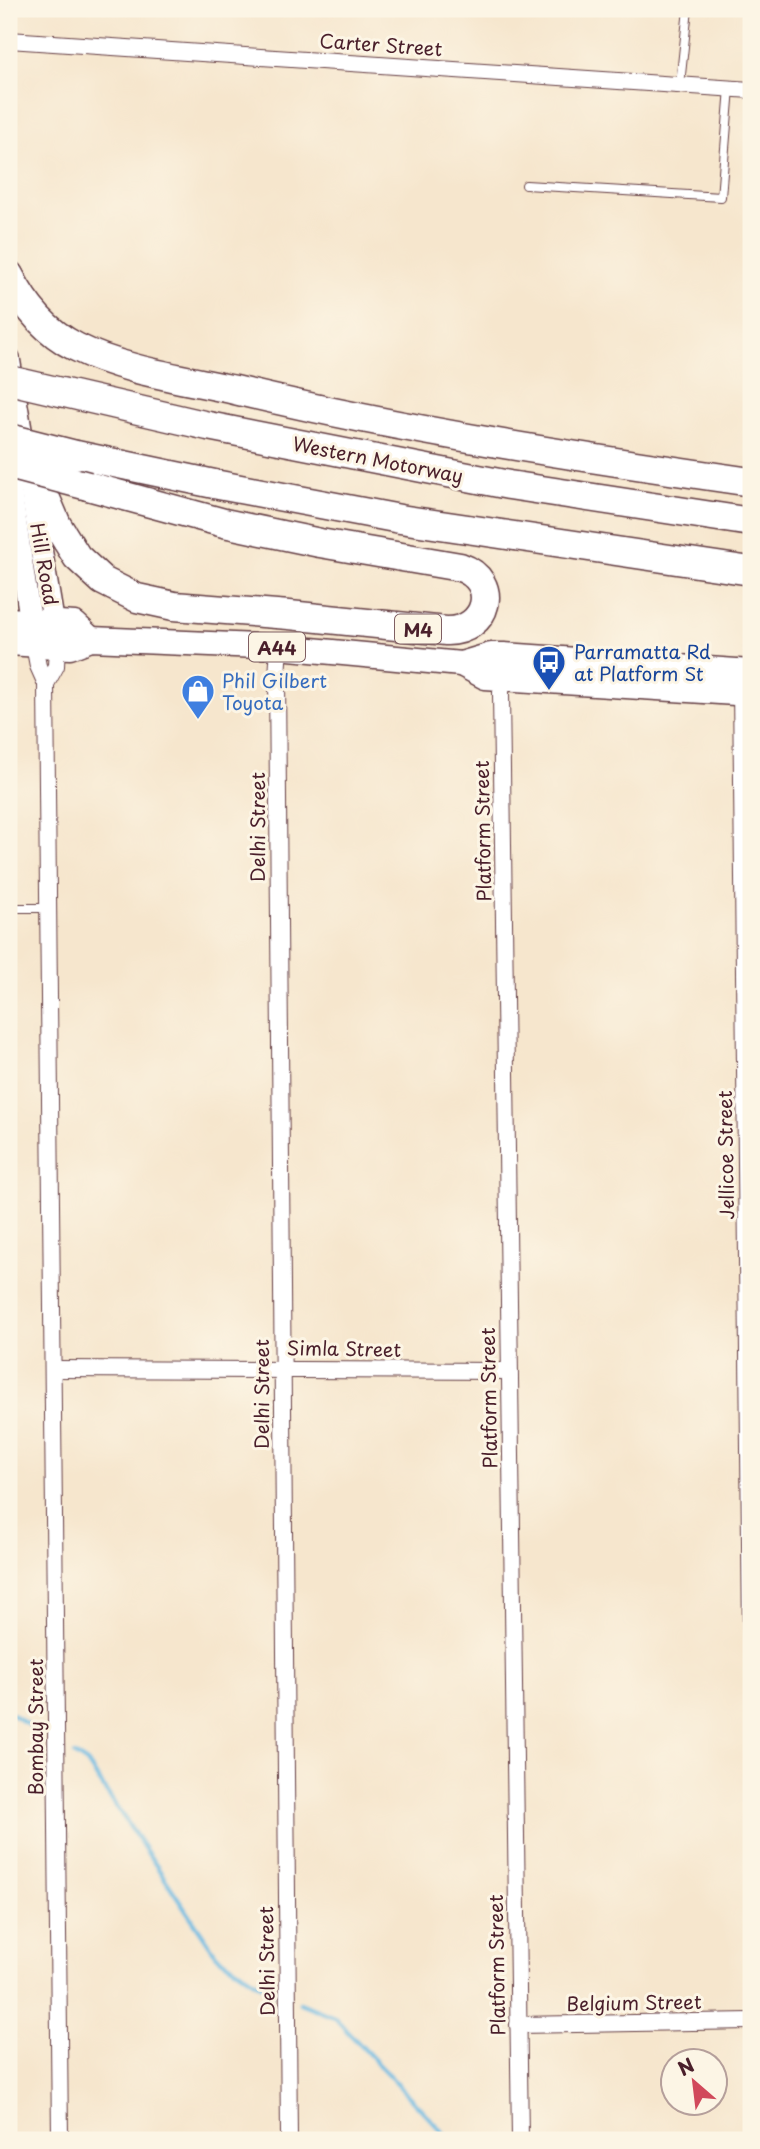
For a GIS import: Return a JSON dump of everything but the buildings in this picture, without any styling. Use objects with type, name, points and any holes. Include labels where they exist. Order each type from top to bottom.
[{"type":"highway","points":[[9,275],[27,307],[55,334],[75,347],[120,363],[283,402],[432,431],[631,465],[751,482]]},
{"type":"highway","name":"Western Motorway","points":[[9,380],[208,426],[509,485],[751,522]]},
{"type":"highway","points":[[14,450],[76,455],[400,519],[751,571]]},
{"type":"highway","name":"M4","points":[[14,450],[88,486],[224,523],[460,567],[475,576],[482,585],[485,596],[482,613],[466,629],[446,631],[174,606],[137,598],[103,581],[78,557],[14,450]]},
{"type":"highway","name":"A44","points":[[9,643],[37,631],[75,624],[91,639],[279,647],[461,664],[491,655],[503,667],[746,683]]},
{"type":"main road","name":"Hill Road","points":[[9,358],[14,450],[37,631]]},
{"type":"main road","name":"Hill Road","points":[[9,479],[37,631]]},
{"type":"street","name":"Carter Street","points":[[9,40],[751,90]]},
{"type":"street","name":"Bombay Street","points":[[37,631],[38,666],[46,684],[60,2140]]},
{"type":"street","name":"Delhi Street","points":[[279,647],[277,677],[289,2140]]},
{"type":"street","name":"Platform Street","points":[[503,667],[509,1371],[520,2140]]},
{"type":"street","name":"Jellicoe Street","points":[[746,683],[751,1639]]},
{"type":"street","name":"Simla Street","points":[[53,1369],[509,1371]]},
{"type":"street","name":"Belgium Street","points":[[518,2025],[751,2021]]},
{"type":"lane","points":[[680,84],[688,9]]},
{"type":"lane","points":[[526,185],[721,197],[730,88]]},
{"type":"lane","points":[[9,908],[49,908]]},
{"type":"waterway","points":[[9,1712],[39,1732]]},
{"type":"waterway","points":[[75,1755],[87,1763],[217,1956],[273,1993]]},
{"type":"waterway","points":[[300,2003],[334,2017],[450,2140]]},
{"type":"place","name":"Parramatta Rd at Platform St","points":[[549,692]]},
{"type":"place","name":"Phil Gilbert Toyota","points":[[198,721]]}]
